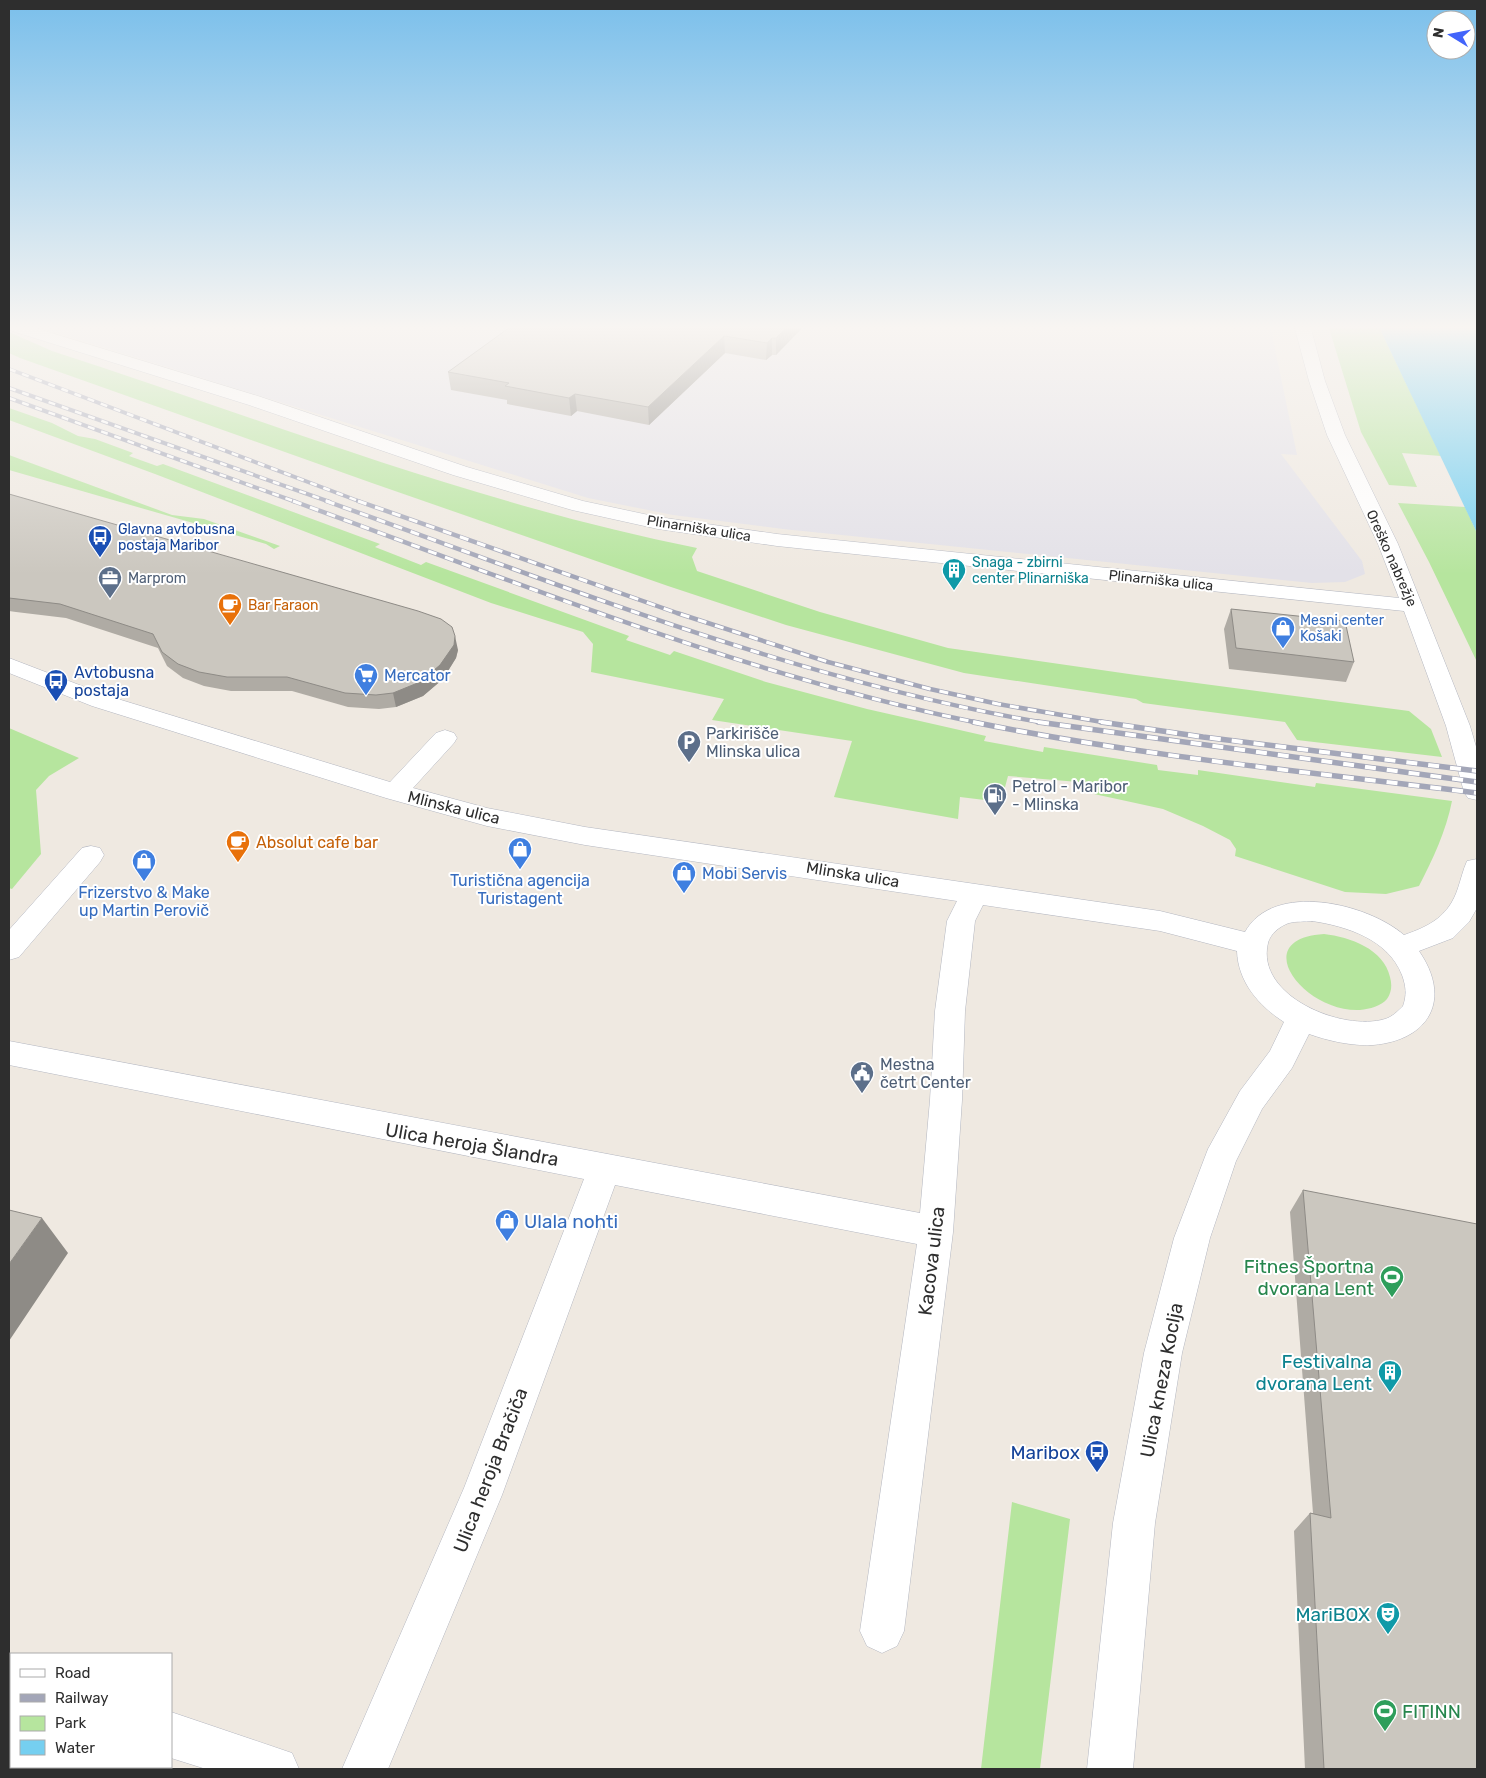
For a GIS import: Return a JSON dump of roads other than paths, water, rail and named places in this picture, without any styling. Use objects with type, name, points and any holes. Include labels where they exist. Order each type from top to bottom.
[{"type":"street","name":"Plinarniška ulica","points":[[275,408],[460,471],[580,506],[658,523],[777,540],[1414,606]]},
{"type":"street","name":"Oreško nabrežje","points":[[1326,408],[1336,435],[1388,544],[1414,606],[1458,726],[1477,792]]},
{"type":"street","name":"Mlinska ulica","points":[[9,665],[100,701],[395,792],[487,817],[585,836],[1160,922],[1252,944]]},
{"type":"street","name":"Mlinska ulica","points":[[395,792],[445,738]]},
{"type":"street","points":[[9,949],[91,855]]},
{"type":"street","points":[[1399,947],[1447,928],[1459,914],[1472,891],[1477,868]]},
{"type":"street","name":"Kacova ulica","points":[[882,1631],[936,1232],[946,1100],[950,1011],[961,921],[975,893]]},
{"type":"street","points":[[1294,912],[1330,913],[1359,922],[1384,935],[1399,947],[1416,969],[1422,992],[1416,1012],[1405,1022],[1384,1031],[1356,1033],[1336,1031],[1301,1018],[1282,1005],[1266,990],[1256,974],[1251,959],[1252,944],[1257,932],[1266,923],[1279,916],[1294,912]]},
{"type":"street","name":"Ulica kneza Koclja","points":[[1110,1769],[1134,1523],[1165,1343],[1192,1238],[1220,1159],[1251,1100],[1281,1060],[1301,1018]]},
{"type":"street","name":"Ulica heroja Šlandra","points":[[9,1053],[298,1112],[605,1168],[936,1232]]},
{"type":"street","name":"Ulica heroja Bračiča","points":[[366,1769],[482,1495],[605,1168]]},
{"type":"street","points":[[172,1735],[276,1769]]},
{"type":"water","points":[[1417,408],[1477,408],[1477,533]]},
{"type":"railway","points":[[37,408],[296,502]]},
{"type":"railway","points":[[65,408],[330,502]]},
{"type":"railway","points":[[112,408],[361,502]]},
{"type":"railway","points":[[293,501],[547,595],[718,653],[804,680],[891,703],[979,723]]},
{"type":"railway","points":[[326,501],[592,597],[681,628],[771,656],[861,682],[953,705],[1044,723]]},
{"type":"railway","points":[[358,501],[677,613],[828,662],[930,689],[998,704],[1108,723]]},
{"type":"railway","points":[[973,722],[1161,754],[1477,793]]},
{"type":"railway","points":[[1038,722],[1044,723]]},
{"type":"railway","points":[[1101,722],[1203,737],[1477,771]]},
{"type":"railway","points":[[1044,723],[1477,782]]},
{"type":"place","name":"Glavna avtobusna postaja Maribor","points":[[100,558]]},
{"type":"place","name":"Snaga - zbirni center Plinarniška","points":[[954,591]]},
{"type":"place","name":"Marprom","points":[[110,599]]},
{"type":"place","name":"Bar Faraon","points":[[230,626]]},
{"type":"place","name":"Mesni center Košaki","points":[[1283,649]]},
{"type":"place","name":"Mercator","points":[[366,696]]},
{"type":"place","name":"Avtobusna postaja","points":[[56,702]]},
{"type":"place","name":"Parkirišče Mlinska ulica","points":[[689,763]]},
{"type":"place","name":"Petrol - Maribor - Mlinska","points":[[995,816]]},
{"type":"place","name":"Absolut cafe bar","points":[[238,863]]},
{"type":"place","name":"Turistična agencija Turistagent","points":[[520,870]]},
{"type":"place","name":"Frizerstvo & Make up Martin Perovič","points":[[144,882]]},
{"type":"place","name":"Mobi Servis","points":[[684,894]]},
{"type":"place","name":"Mestna četrt Center","points":[[862,1094]]},
{"type":"place","name":"Ulala nohti","points":[[507,1242]]},
{"type":"place","name":"Fitnes Športna dvorana Lent","points":[[1392,1298]]},
{"type":"place","name":"Festivalna dvorana Lent","points":[[1390,1393]]},
{"type":"place","name":"Maribox","points":[[1097,1473]]},
{"type":"place","name":"MariBOX","points":[[1388,1635]]},
{"type":"place","name":"FITINN","points":[[1385,1732]]}]
